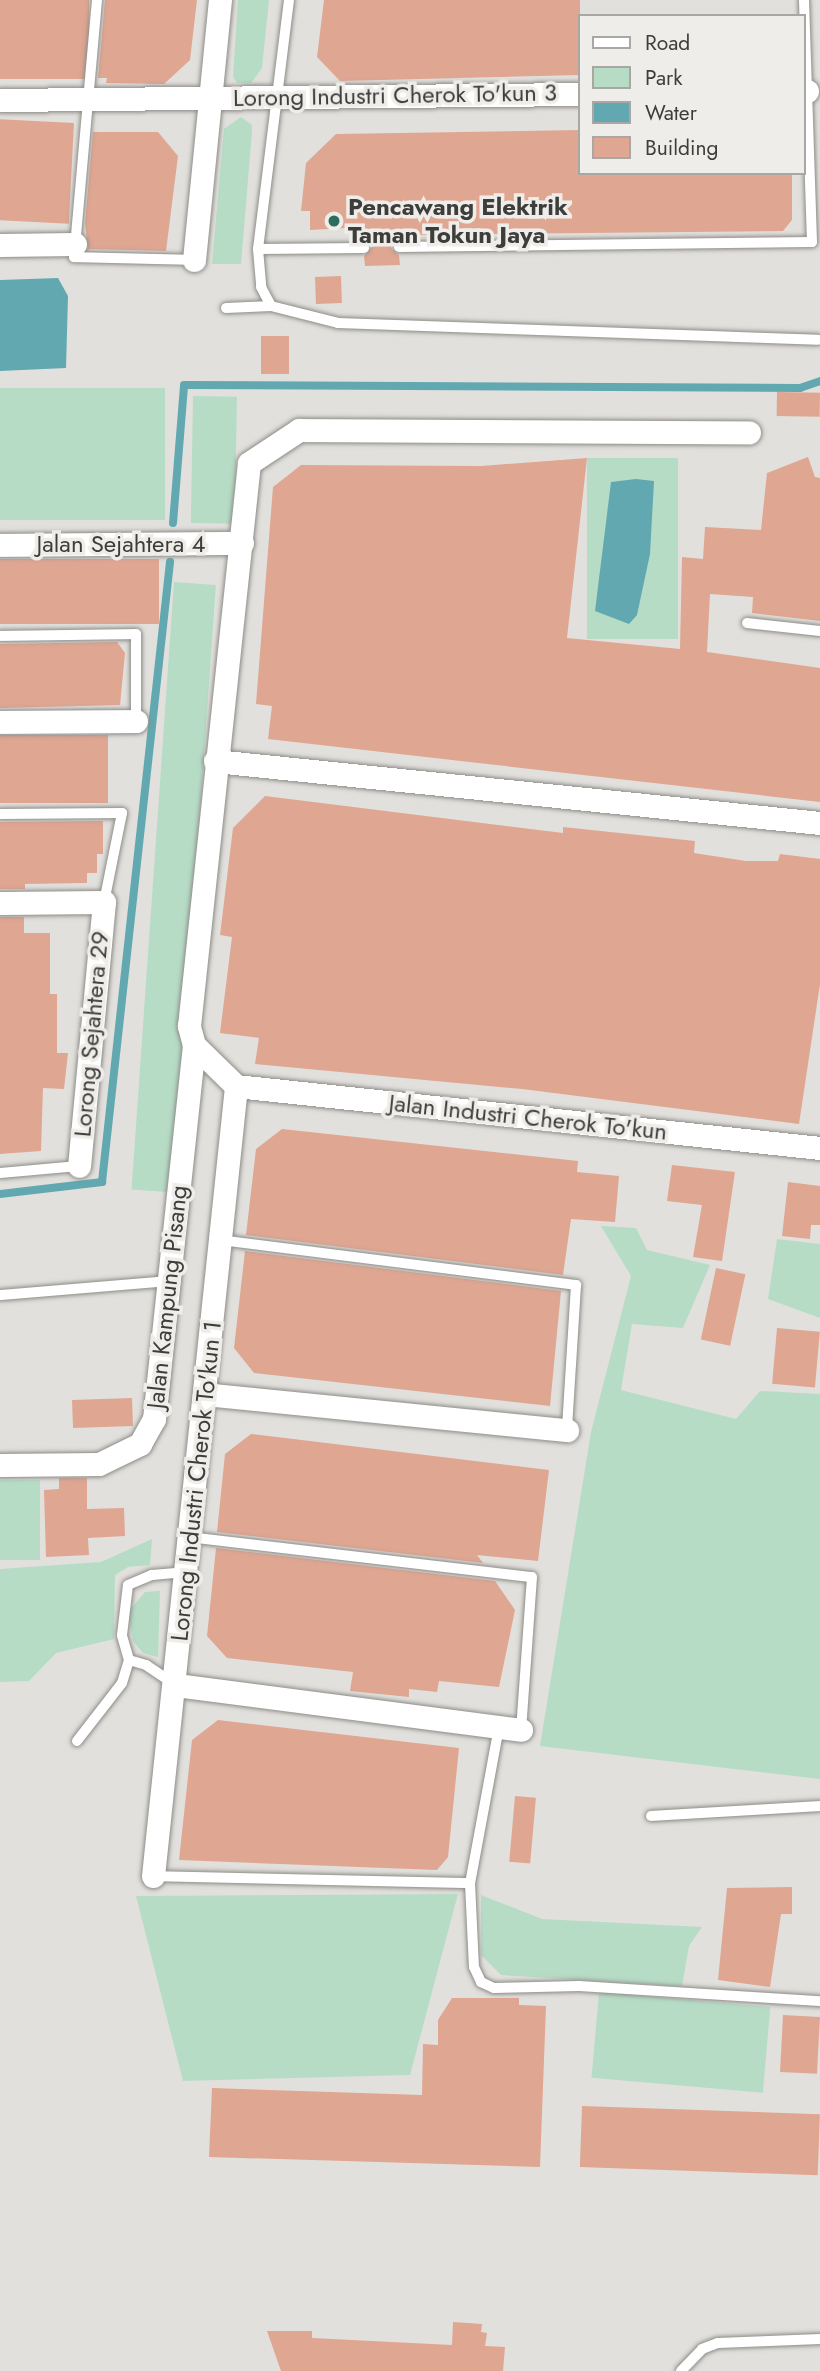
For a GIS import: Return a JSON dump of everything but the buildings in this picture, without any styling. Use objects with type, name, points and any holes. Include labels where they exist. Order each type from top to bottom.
[{"type":"street","points":[[194,260],[220,0]]},
{"type":"street","name":"Lorong Industri Cherok To'kun 3","points":[[0,100],[578,93]]},
{"type":"street","points":[[0,245],[75,244]]},
{"type":"street","name":"Jalan Kampung Pisang","points":[[0,1465],[99,1464],[140,1444],[154,1419],[194,1045],[189,1026],[215,761],[242,543],[249,463],[299,430],[749,432]]},
{"type":"street","name":"Jalan Sejahtera 4","points":[[0,545],[242,543]]},
{"type":"street","points":[[0,722],[136,721]]},
{"type":"street","points":[[215,761],[820,823]]},
{"type":"street","points":[[0,903],[104,902]]},
{"type":"street","name":"Lorong Sejahtera 29","points":[[79,1166],[104,902]]},
{"type":"street","points":[[194,1045],[236,1086]]},
{"type":"street","name":"Jalan Industri Cherok To'kun","points":[[236,1086],[820,1148]]},
{"type":"street","name":"Lorong Industri Cherok To'kun 1","points":[[153,1876],[176,1685],[185,1572],[236,1086]]},
{"type":"street","points":[[204,1394],[567,1430]]},
{"type":"street","points":[[176,1685],[510,1729]]},
{"type":"lane","points":[[97,0],[74,257],[194,260]]},
{"type":"lane","points":[[271,306],[261,288],[258,249],[289,0]]},
{"type":"lane","points":[[399,247],[812,242],[806,91]]},
{"type":"lane","points":[[258,249],[364,248]]},
{"type":"lane","points":[[226,308],[271,306],[338,323],[818,340]]},
{"type":"lane","points":[[747,624],[820,631]]},
{"type":"lane","points":[[0,636],[136,634],[136,721]]},
{"type":"lane","points":[[0,814],[122,813],[104,902]]},
{"type":"lane","points":[[0,1173],[79,1166]]},
{"type":"lane","points":[[220,1240],[576,1284],[567,1430]]},
{"type":"lane","points":[[0,1295],[170,1282]]},
{"type":"lane","points":[[189,1537],[533,1577],[510,1729],[470,1883],[474,1967],[481,1982],[494,1988],[579,1986],[820,2001]]},
{"type":"lane","points":[[78,1741],[122,1683],[128,1660],[122,1614],[128,1585],[152,1575],[185,1572]]},
{"type":"lane","points":[[128,1660],[146,1665],[176,1685]]},
{"type":"lane","points":[[651,1816],[820,1806]]},
{"type":"lane","points":[[153,1876],[470,1883]]},
{"type":"lane","points":[[681,2371],[702,2349],[718,2343],[820,2339]]},
{"type":"green space","points":[[238,0],[269,0],[262,68],[251,83],[237,83],[233,77]]},
{"type":"green space","points":[[241,117],[252,125],[252,132],[241,264],[212,264],[224,129]]},
{"type":"green space","points":[[0,388],[165,388],[165,520],[0,520]]},
{"type":"green space","points":[[193,396],[237,397],[235,524],[191,523]]},
{"type":"green space","points":[[587,458],[678,458],[678,639],[587,639]]},
{"type":"green space","points":[[174,582],[216,585],[173,1192],[132,1190]]},
{"type":"green space","points":[[601,1226],[636,1228],[647,1250],[710,1265],[683,1328],[632,1324],[621,1390],[736,1419],[760,1391],[820,1394],[820,1779],[540,1746],[591,1432],[631,1276]]},
{"type":"green space","points":[[777,1239],[820,1244],[820,1318],[768,1299]]},
{"type":"green space","points":[[0,1480],[40,1480],[40,1560],[0,1560]]},
{"type":"green space","points":[[152,1539],[150,1565],[128,1567],[115,1575],[114,1639],[56,1653],[29,1681],[0,1682],[0,1569],[101,1562]]},
{"type":"green space","points":[[160,1591],[158,1657],[143,1653],[133,1641],[128,1612],[145,1592]]},
{"type":"green space","points":[[458,1894],[410,2075],[183,2081],[136,1896]]},
{"type":"green space","points":[[481,1895],[542,1919],[702,1927],[689,1946],[682,1986],[501,1975],[481,1955]]},
{"type":"green space","points":[[599,1992],[770,2007],[763,2093],[592,2078]]},
{"type":"water","points":[[58,278],[68,296],[66,368],[0,371],[0,280]]},
{"type":"water","points":[[636,479],[654,481],[650,554],[637,615],[629,624],[595,611],[611,482]]},
{"type":"waterway","points":[[173,523],[184,385],[800,388],[820,381]]},
{"type":"waterway","points":[[0,1194],[102,1182],[170,562]]},
{"type":"place","name":"Pencawang Elektrik Taman Tokun Jaya","points":[[334,221]]}]
